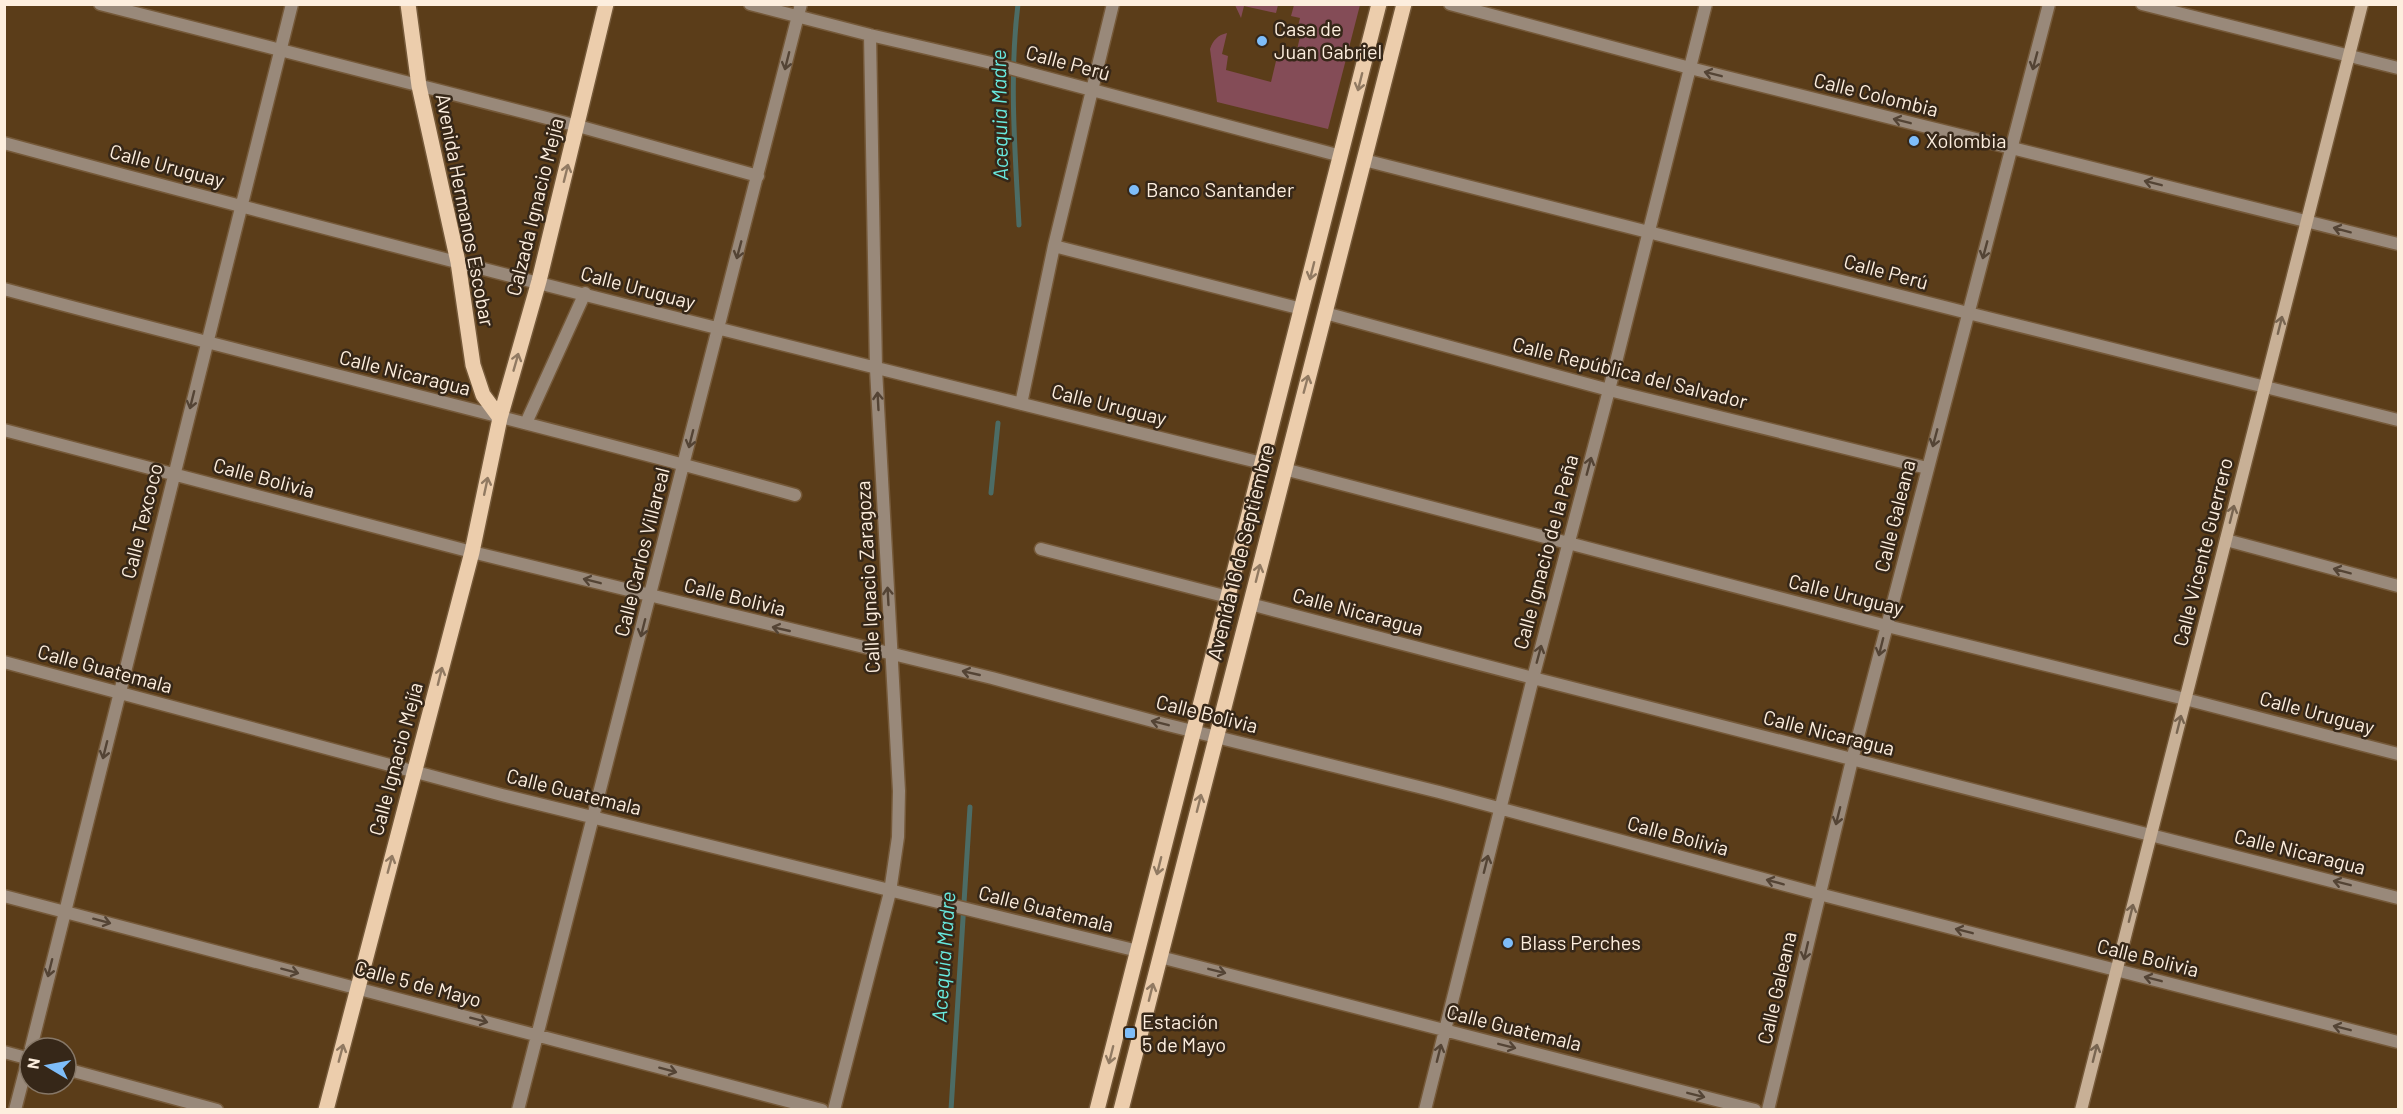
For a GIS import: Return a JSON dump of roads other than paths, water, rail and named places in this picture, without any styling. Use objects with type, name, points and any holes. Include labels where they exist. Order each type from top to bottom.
[{"type":"main road","name":"Avenida Hermanos Escobar","points":[[408,4],[419,86],[457,261],[473,365],[483,395],[500,418]]},
{"type":"main road","name":"Calzada Ignacio Mejía","points":[[500,418],[539,281],[606,4]]},
{"type":"main road","name":"Avenida 16 de Septiembre","points":[[1097,1110],[1379,4]]},
{"type":"main road","name":"Avenida 16 de Septiembre","points":[[1121,1110],[1404,4]]},
{"type":"main road","name":"Calle Vicente Guerrero","points":[[2081,1110],[2362,4]]},
{"type":"main road","name":"Calle Ignacio Mejía","points":[[326,1110],[472,552],[500,418]]},
{"type":"street","points":[[100,4],[578,126],[758,176]]},
{"type":"street","name":"Calle Texcoco","points":[[34,1036],[63,911],[292,4]]},
{"type":"street","name":"Calle Perú","points":[[750,4],[800,11],[870,35],[1043,76],[1341,156]]},
{"type":"street","points":[[1021,404],[1054,246],[1113,4]]},
{"type":"street","name":"Calle Colombia","points":[[1450,4],[1690,68],[2398,244]]},
{"type":"street","name":"Calle Ignacio de la Peña","points":[[1425,1110],[1706,4]]},
{"type":"street","name":"Calle Galeana","points":[[1768,1110],[1852,760],[2049,4]]},
{"type":"street","points":[[2142,4],[2398,68]]},
{"type":"street","name":"Calle Carlos Villareal","points":[[518,1110],[800,11]]},
{"type":"street","name":"Calle Ignacio Zaragoza","points":[[834,1110],[890,892],[897,837],[899,791],[876,369],[870,35]]},
{"type":"street","name":"Calle Uruguay","points":[[4,143],[241,207],[585,293],[718,330],[1262,463]]},
{"type":"street","name":"Calle Perú","points":[[1364,160],[2398,420]]},
{"type":"street","points":[[1054,246],[1302,309]]},
{"type":"street","name":"Calle Nicaragua","points":[[4,289],[207,344],[685,464],[795,495]]},
{"type":"street","points":[[526,423],[585,293]]},
{"type":"street","name":"Calle República del Salvador","points":[[1325,314],[1609,390],[1928,468]]},
{"type":"street","name":"Calle Bolivia","points":[[4,430],[472,552],[1217,735],[1819,894],[2398,1042]]},
{"type":"street","name":"Calle Uruguay","points":[[1284,469],[1887,626],[2398,754]]},
{"type":"street","points":[[2226,540],[2398,586]]},
{"type":"street","points":[[1041,549],[1228,597]]},
{"type":"street","name":"Calle Nicaragua","points":[[1250,604],[1852,760],[2398,897]]},
{"type":"street","name":"Calle Guatemala","points":[[4,662],[502,795],[1137,951]]},
{"type":"street","name":"Calle 5 de Mayo","points":[[4,896],[822,1110]]},
{"type":"street","name":"Calle Guatemala","points":[[1160,957],[1755,1110]]},
{"type":"street","points":[[78,1072],[217,1110]]},
{"type":"waterway","name":"Acequia Madre","points":[[1018,4],[1013,87],[1019,225]]},
{"type":"waterway","name":"Acequia Madre","points":[[991,493],[998,423]]},
{"type":"waterway","name":"Acequia Madre","points":[[951,1110],[970,807]]},
{"type":"place","name":"Casa de Juan Gabriel","points":[[1262,41]]},
{"type":"place","name":"Xolombia","points":[[1914,141]]},
{"type":"place","name":"Banco Santander","points":[[1134,190]]},
{"type":"place","name":"Blass Perches","points":[[1508,943]]},
{"type":"place","name":"Estación 5 de Mayo","points":[[1130,1033]]}]
